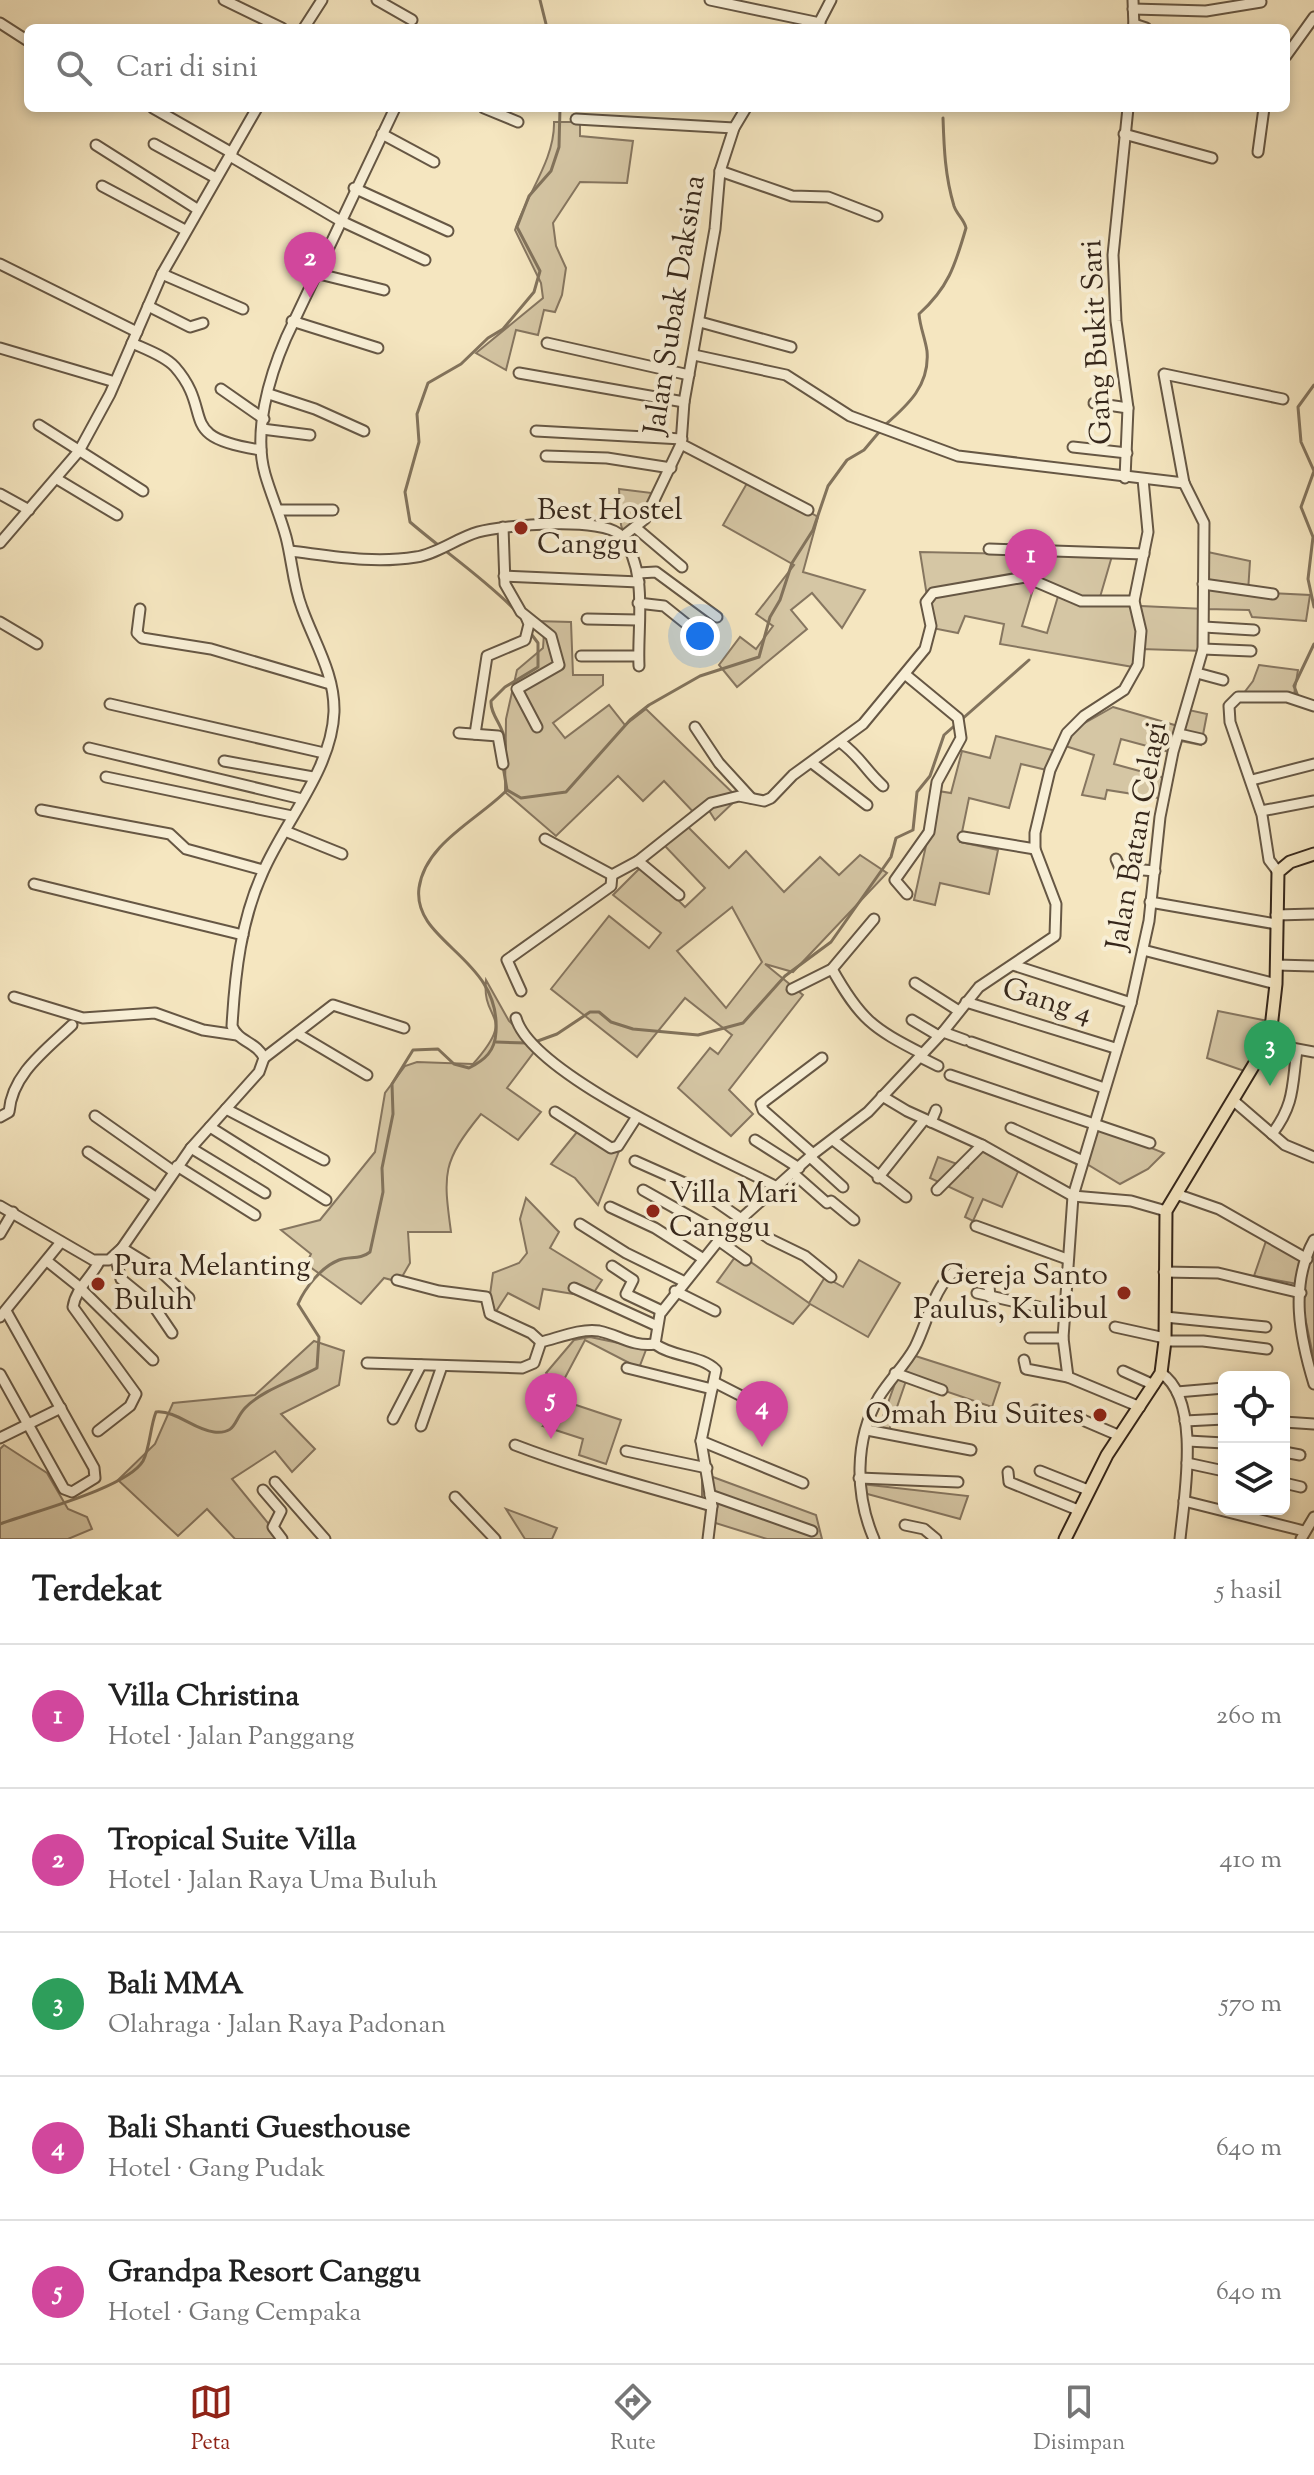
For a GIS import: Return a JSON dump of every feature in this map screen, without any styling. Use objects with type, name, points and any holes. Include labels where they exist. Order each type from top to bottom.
[{"type":"main road","points":[[1065,1539],[1088,1490],[1161,1373],[1165,1340],[1166,1211],[1235,1102],[1265,1043],[1276,984],[1278,872],[1290,862],[1314,854]]},
{"type":"street","points":[[224,0],[274,24]]},
{"type":"street","points":[[307,24],[322,0]]},
{"type":"street","points":[[377,0],[412,20]]},
{"type":"street","points":[[710,0],[814,24]]},
{"type":"street","points":[[819,24],[831,0]]},
{"type":"street","points":[[1133,5],[1206,11],[1261,2]]},
{"type":"street","points":[[1290,50],[1314,17]]},
{"type":"street","points":[[0,23],[24,38]]},
{"type":"street","points":[[160,112],[339,220],[425,260]]},
{"type":"street","points":[[0,543],[79,451],[115,382],[162,274],[255,112]]},
{"type":"street","points":[[237,1035],[232,1026],[233,1002],[243,935],[263,870],[313,777],[332,727],[330,684],[301,606],[280,510],[265,473],[261,450],[263,424],[292,321],[393,112]]},
{"type":"street","points":[[494,112],[518,122]]},
{"type":"street","name":"Jalan Subak Daksina","points":[[622,537],[636,528],[671,468],[681,442],[684,402],[700,322],[720,171],[734,128],[744,112]]},
{"type":"street","name":"Gang Bukit Sari","points":[[1125,478],[1128,408],[1116,321],[1113,255],[1127,112]]},
{"type":"street","points":[[1258,152],[1263,112]]},
{"type":"street","points":[[576,119],[734,128]]},
{"type":"street","points":[[382,134],[434,162]]},
{"type":"street","points":[[1124,134],[1212,158]]},
{"type":"street","points":[[154,144],[216,178]]},
{"type":"street","points":[[96,145],[197,209]]},
{"type":"street","points":[[720,171],[792,196],[828,197],[877,216]]},
{"type":"street","points":[[102,186],[185,230]]},
{"type":"street","points":[[354,188],[448,231]]},
{"type":"street","points":[[0,264],[137,332]]},
{"type":"street","points":[[315,273],[384,290]]},
{"type":"street","points":[[162,274],[243,309]]},
{"type":"street","points":[[148,306],[190,327],[203,323]]},
{"type":"street","points":[[292,321],[378,348]]},
{"type":"street","points":[[700,322],[791,347]]},
{"type":"street","points":[[132,343],[172,363],[186,386],[198,420],[211,436],[223,443],[261,450]]},
{"type":"street","points":[[547,343],[689,375]]},
{"type":"street","points":[[0,348],[115,382]]},
{"type":"street","points":[[694,355],[786,375],[850,416],[958,456],[1184,483]]},
{"type":"street","points":[[519,373],[684,402]]},
{"type":"street","name":"Jalan Batan Celagi","points":[[1068,1377],[1063,1338],[1073,1196],[1131,1003],[1155,871],[1156,837],[1179,734],[1203,649],[1204,523],[1184,483],[1164,374],[1283,399]]},
{"type":"street","points":[[221,389],[263,424],[310,435]]},
{"type":"street","points":[[269,394],[315,409],[364,431]]},
{"type":"street","points":[[1094,403],[1128,408]]},
{"type":"street","points":[[39,425],[143,491]]},
{"type":"street","points":[[536,431],[681,442],[808,510]]},
{"type":"street","points":[[1073,447],[1127,453]]},
{"type":"street","points":[[546,456],[607,458],[671,468]]},
{"type":"street","points":[[57,479],[117,515]]},
{"type":"street","points":[[655,1344],[655,1325],[662,1311],[720,1237],[882,1096],[989,978],[1050,942],[1058,927],[1053,893],[1035,849],[1045,787],[1067,733],[1084,716],[1124,690],[1133,677],[1141,631],[1134,601],[1148,532],[1143,479]]},
{"type":"street","points":[[0,494],[29,510]]},
{"type":"street","points":[[280,510],[333,510]]},
{"type":"street","points":[[290,551],[364,561],[421,557],[478,532],[503,527],[606,526],[622,537],[638,577],[638,661],[581,656]]},
{"type":"street","points":[[503,527],[504,576],[511,599],[526,617],[551,636],[559,665],[517,689],[537,727]]},
{"type":"street","points":[[636,528],[682,567]]},
{"type":"street","points":[[989,549],[1144,554]]},
{"type":"street","points":[[504,576],[638,577],[656,572],[717,617]]},
{"type":"street","points":[[612,875],[638,861],[711,803],[725,798],[764,801],[771,798],[840,742],[882,705],[929,641],[931,626],[926,602],[933,593],[1025,577],[1067,598],[1103,603],[1134,601]]},
{"type":"street","points":[[1203,584],[1273,594]]},
{"type":"street","points":[[638,603],[664,606],[709,642]]},
{"type":"street","points":[[140,609],[137,633],[142,638],[211,649],[330,684]]},
{"type":"street","points":[[475,734],[484,663],[493,652],[525,640],[529,624],[526,617]]},
{"type":"street","points":[[587,619],[638,620]]},
{"type":"street","points":[[0,622],[37,644]]},
{"type":"street","points":[[1204,627],[1254,630]]},
{"type":"street","points":[[1203,649],[1251,651]]},
{"type":"street","points":[[1197,673],[1223,680]]},
{"type":"street","points":[[906,675],[958,718],[962,727],[961,738],[937,782],[929,832],[895,880],[907,894]]},
{"type":"street","points":[[1278,872],[1269,860],[1261,811],[1230,722],[1232,701],[1238,697],[1274,696],[1314,706]]},
{"type":"street","points":[[110,704],[324,753]]},
{"type":"street","points":[[695,727],[719,763],[751,798]]},
{"type":"street","points":[[459,733],[498,736],[503,764]]},
{"type":"street","points":[[1179,734],[1201,739]]},
{"type":"street","points":[[840,742],[862,758],[867,772],[883,786]]},
{"type":"street","points":[[89,748],[302,799]]},
{"type":"street","points":[[224,761],[313,777]]},
{"type":"street","points":[[812,763],[867,805]]},
{"type":"street","points":[[1252,780],[1314,764]]},
{"type":"street","points":[[106,777],[292,816]]},
{"type":"street","points":[[1261,811],[1314,801]]},
{"type":"street","points":[[41,810],[170,834],[186,849],[263,870]]},
{"type":"street","points":[[285,831],[342,854]]},
{"type":"street","points":[[963,837],[1035,849]]},
{"type":"street","points":[[545,839],[612,875]]},
{"type":"street","points":[[1116,859],[1120,868],[1155,871]]},
{"type":"street","points":[[638,861],[679,895]]},
{"type":"street","points":[[521,991],[507,960],[611,886],[612,875]]},
{"type":"street","points":[[34,884],[243,935]]},
{"type":"street","points":[[1150,902],[1276,920],[1314,914]]},
{"type":"street","points":[[792,989],[832,969],[874,919]]},
{"type":"street","points":[[1143,950],[1276,984]]},
{"type":"street","points":[[1013,965],[1131,1003]]},
{"type":"street","points":[[1276,965],[1314,966]]},
{"type":"street","points":[[832,969],[855,1010],[880,1031],[938,1066]]},
{"type":"street","points":[[915,983],[959,1011]]},
{"type":"street","points":[[14,997],[83,1018],[155,1013],[203,1030],[237,1035],[259,1049],[264,1058]]},
{"type":"street","name":"Gang 4","points":[[966,1002],[1115,1048]]},
{"type":"street","points":[[98,1431],[130,1406],[136,1394],[75,1312],[73,1303],[80,1287],[90,1279],[99,1262],[118,1252],[175,1168],[259,1072],[264,1058],[325,1010],[338,1005],[404,1028]]},
{"type":"street","points":[[516,1018],[529,1041],[590,1089],[636,1118],[777,1187]]},
{"type":"street","points":[[912,1020],[941,1034],[1104,1088]]},
{"type":"street","points":[[0,1117],[9,1112],[11,1094],[28,1066],[72,1025]]},
{"type":"street","points":[[298,1034],[367,1075]]},
{"type":"street","points":[[1265,1043],[1314,1052]]},
{"type":"street","points":[[1272,1134],[1294,1097],[1292,1079],[1297,1050]]},
{"type":"street","points":[[822,1058],[761,1104],[763,1110],[843,1187]]},
{"type":"street","points":[[950,1075],[1150,1143]]},
{"type":"street","points":[[882,1096],[982,1145],[1073,1196],[1147,1203],[1166,1211]]},
{"type":"street","points":[[1235,1102],[1285,1145],[1314,1157]]},
{"type":"street","points":[[226,1109],[324,1160]]},
{"type":"street","points":[[878,1178],[936,1110]]},
{"type":"street","points":[[555,1112],[611,1148],[618,1146],[636,1118]]},
{"type":"street","points":[[95,1116],[255,1215]]},
{"type":"street","points":[[210,1127],[326,1200]]},
{"type":"street","points":[[1011,1128],[1083,1161]]},
{"type":"street","points":[[755,1140],[796,1170],[827,1203],[831,1201],[854,1220]]},
{"type":"street","points":[[833,1140],[906,1197]]},
{"type":"street","points":[[937,1190],[982,1145]]},
{"type":"street","points":[[191,1148],[265,1193]]},
{"type":"street","points":[[88,1152],[155,1197]]},
{"type":"street","points":[[635,1161],[698,1189],[743,1217],[770,1239],[805,1256],[831,1277]]},
{"type":"street","points":[[643,1190],[720,1237],[746,1260]]},
{"type":"street","points":[[1176,1194],[1219,1209],[1307,1259]]},
{"type":"street","points":[[0,1206],[99,1262]]},
{"type":"street","points":[[610,1207],[655,1228],[702,1258]]},
{"type":"street","points":[[0,1234],[13,1212]]},
{"type":"street","points":[[580,1224],[626,1253],[683,1281]]},
{"type":"street","points":[[976,1226],[1067,1259]]},
{"type":"street","points":[[1314,1240],[1301,1293],[1301,1341],[1314,1384]]},
{"type":"street","points":[[0,1374],[64,1489],[72,1492],[95,1478],[96,1473],[61,1408],[3,1314],[61,1242]]},
{"type":"street","points":[[118,1252],[168,1277],[189,1298]]},
{"type":"street","points":[[118,1252],[121,1279],[153,1305],[172,1333]]},
{"type":"street","points":[[47,1261],[80,1287],[153,1360]]},
{"type":"street","points":[[612,1266],[633,1280],[626,1294],[662,1311]]},
{"type":"street","points":[[874,1539],[863,1513],[859,1478],[873,1409],[914,1349],[945,1281],[956,1271],[989,1286],[990,1297]]},
{"type":"street","points":[[1164,1272],[1218,1273],[1301,1293]]},
{"type":"street","points":[[397,1280],[486,1297],[490,1314],[531,1333],[541,1342]]},
{"type":"street","points":[[574,1288],[655,1325]]},
{"type":"street","points":[[675,1291],[715,1311]]},
{"type":"street","points":[[977,1293],[1065,1313]]},
{"type":"street","points":[[1165,1317],[1266,1327]]},
{"type":"street","points":[[1115,1327],[1165,1340],[1267,1349]]},
{"type":"street","points":[[541,1342],[600,1331],[634,1344],[655,1344],[679,1357],[709,1364],[714,1382],[701,1441],[712,1506],[708,1539]]},
{"type":"street","points":[[1030,1338],[1063,1338]]},
{"type":"street","points":[[367,1363],[522,1368],[534,1363],[541,1342]]},
{"type":"street","points":[[1024,1360],[1026,1369],[1068,1377],[1140,1407]]},
{"type":"street","points":[[393,1419],[421,1365]]},
{"type":"street","points":[[421,1426],[442,1366]]},
{"type":"street","points":[[627,1368],[714,1382],[763,1407]]},
{"type":"street","points":[[1123,1371],[1154,1385]]},
{"type":"street","points":[[895,1373],[942,1390]]},
{"type":"street","points":[[1161,1373],[1177,1392],[1188,1441],[1180,1539]]},
{"type":"street","points":[[1177,1392],[1218,1389]]},
{"type":"street","points":[[0,1438],[61,1408]]},
{"type":"street","points":[[1036,1410],[1071,1415],[1120,1436]]},
{"type":"street","points":[[1185,1421],[1218,1419]]},
{"type":"street","points":[[1290,1422],[1314,1424]]},
{"type":"street","points":[[867,1430],[971,1450]]},
{"type":"street","points":[[701,1441],[803,1483]]},
{"type":"street","points":[[1188,1441],[1218,1443]]},
{"type":"street","points":[[515,1445],[575,1468],[712,1506]]},
{"type":"street","points":[[626,1451],[707,1468]]},
{"type":"street","points":[[1290,1453],[1300,1455]]},
{"type":"street","points":[[1187,1463],[1218,1470]]},
{"type":"street","points":[[1040,1471],[1088,1490]]},
{"type":"street","points":[[1008,1472],[1009,1482],[1020,1488],[1078,1510]]},
{"type":"street","points":[[859,1478],[958,1482]]},
{"type":"street","points":[[275,1482],[325,1539]]},
{"type":"street","points":[[1290,1484],[1301,1487]]},
{"type":"street","points":[[263,1490],[281,1511],[273,1527],[282,1539]]},
{"type":"street","points":[[710,1495],[812,1531]]},
{"type":"street","points":[[455,1497],[495,1539]]},
{"type":"street","points":[[1184,1501],[1302,1535],[1314,1517]]},
{"type":"street","points":[[905,1525],[924,1529],[936,1539]]},
{"type":"shaded area","points":[[554,122],[580,122],[580,136],[633,141],[627,183],[580,182],[553,223],[556,246],[566,268],[562,295],[555,312],[544,310],[538,335],[516,330],[506,370],[476,353],[543,298],[541,283],[515,230],[545,163]]},
{"type":"shaded area","points":[[750,478],[818,517],[803,572],[865,590],[842,628],[812,593],[791,610],[807,629],[737,687],[719,665],[740,637],[756,649],[773,626],[756,614],[794,565],[723,525]]},
{"type":"shaded area","points":[[619,489],[660,494],[641,529],[626,540],[621,525]]},
{"type":"shaded area","points":[[1203,551],[1250,561],[1248,592],[1310,595],[1306,621],[1252,617],[1249,610],[1206,609],[1204,651],[1141,649],[1139,668],[1000,644],[1004,624],[965,616],[958,633],[932,628],[920,552],[1112,556],[1098,604],[1205,609]],"holes":[[[1034,586],[1059,593],[1047,633],[1022,626]]]},
{"type":"shaded area","points":[[535,621],[571,622],[573,675],[603,675],[603,685],[553,723],[565,738],[609,705],[625,725],[646,709],[738,798],[715,820],[708,809],[697,816],[664,781],[643,801],[618,776],[556,836],[505,792],[506,719],[517,670],[543,648],[544,633]]},
{"type":"shaded area","points":[[1259,665],[1298,670],[1293,701],[1240,698],[1253,681]]},
{"type":"shaded area","points":[[1113,707],[1178,726],[1189,710],[1207,714],[1201,745],[1176,740],[1173,753],[1121,739],[1114,764],[1169,779],[1165,799],[1107,790],[1105,799],[1082,795],[1094,755],[1062,745],[1083,724]]},
{"type":"shaded area","points":[[996,736],[1060,752],[1055,772],[1021,764],[1009,808],[969,798],[960,842],[998,850],[989,894],[940,883],[935,905],[914,900],[938,791],[951,793],[962,751],[990,758]]},
{"type":"shaded area","points":[[684,823],[729,868],[746,851],[784,892],[820,857],[839,875],[860,855],[887,873],[793,972],[765,964],[803,995],[729,1090],[753,1114],[731,1136],[678,1088],[710,1048],[718,1054],[732,1035],[685,998],[637,1057],[551,989],[609,916],[649,948],[661,933],[613,895],[643,865],[685,907],[705,888],[664,845]],"holes":[[[732,907],[762,962],[726,1008],[677,951]]]},
{"type":"shaded area","points":[[486,980],[509,1021],[537,1048],[507,1088],[541,1112],[518,1140],[481,1114],[459,1144],[448,1169],[451,1232],[408,1232],[410,1263],[399,1282],[384,1278],[361,1304],[306,1264],[311,1254],[281,1230],[320,1220],[375,1152],[385,1093],[405,1066],[417,1062],[473,1064],[486,1048],[496,1026],[488,1004]]},
{"type":"shaded area","points":[[1218,1011],[1268,1021],[1250,1073],[1207,1058]]},
{"type":"shaded area","points":[[1094,1125],[1164,1153],[1148,1169],[1120,1184],[1082,1161]]},
{"type":"shaded area","points":[[577,1132],[621,1146],[598,1205],[575,1178],[551,1164]]},
{"type":"shaded area","points":[[976,1147],[1022,1163],[1002,1207],[983,1199],[973,1221],[965,1217],[973,1198],[930,1178],[938,1157],[968,1168]]},
{"type":"shaded area","points":[[526,1198],[559,1232],[550,1248],[602,1280],[591,1297],[543,1289],[539,1309],[508,1293],[493,1316],[487,1316],[493,1273],[519,1263],[527,1253],[520,1219]]},
{"type":"shaded area","points":[[1266,1241],[1305,1257],[1314,1247],[1314,1360],[1298,1284],[1254,1276]]},
{"type":"shaded area","points":[[738,1253],[809,1303],[825,1277],[843,1287],[859,1260],[900,1283],[868,1337],[810,1304],[793,1324],[717,1282]]},
{"type":"shaded area","points":[[590,1337],[642,1348],[649,1342],[639,1368],[585,1340],[560,1387],[546,1373],[574,1340]]},
{"type":"shaded area","points":[[314,1341],[344,1351],[339,1385],[281,1414],[315,1449],[292,1472],[275,1451],[232,1479],[281,1539],[235,1539],[207,1509],[178,1536],[118,1480],[155,1444],[173,1403],[255,1395]]},
{"type":"shaded area","points":[[906,1353],[1000,1383],[992,1407],[907,1378],[887,1436],[876,1436]]},
{"type":"shaded area","points":[[570,1403],[621,1420],[606,1464],[579,1455],[583,1439],[543,1426]]},
{"type":"shaded area","points":[[4,1445],[47,1473],[68,1509],[87,1517],[92,1529],[68,1539],[0,1539],[0,1449]]},
{"type":"shaded area","points":[[702,1473],[816,1515],[822,1539],[767,1539],[709,1521],[711,1508],[702,1506]]},
{"type":"shaded area","points":[[861,1484],[968,1496],[960,1519],[860,1492]]},
{"type":"shaded area","points":[[506,1509],[557,1528],[552,1539],[525,1539]]},
{"type":"waterway","points":[[540,0],[546,24]]},
{"type":"waterway","points":[[517,612],[410,522],[405,492],[419,442],[417,414],[428,383],[461,364],[488,338],[503,329],[534,292],[540,271],[517,227],[529,196],[551,171],[559,147],[560,112]]},
{"type":"waterway","points":[[885,425],[909,402],[921,384],[927,351],[919,314],[949,276],[966,228],[954,206],[949,184],[943,118]]},
{"type":"waterway","points":[[1314,385],[1298,407],[1301,442],[1314,471],[1301,507],[1313,537],[1308,579],[1314,607]]},
{"type":"waterway","points":[[507,790],[521,798],[566,792],[630,720],[649,705],[700,676],[759,657],[770,617],[780,600],[792,563],[813,530],[828,486],[847,460],[864,450],[880,431]]},
{"type":"waterway","points":[[505,755],[504,738],[491,701],[505,687],[538,667],[538,643],[529,631]]},
{"type":"waterway","points":[[1299,699],[1294,686],[1314,644]]},
{"type":"waterway","points":[[535,1042],[557,1034],[590,1012],[599,1012],[611,1022],[633,1029],[698,1035],[743,1023],[785,976],[831,942],[891,857],[896,838],[913,830],[917,792],[930,776],[944,735],[1029,660]]},
{"type":"waterway","points":[[0,1524],[99,1490],[134,1471],[145,1456],[156,1412],[171,1414],[214,1432],[227,1431],[252,1402],[317,1368],[319,1337],[298,1304],[309,1285],[326,1268],[339,1260],[370,1252],[383,1192],[382,1168],[393,1114],[392,1084],[413,1050],[438,1049],[454,1064],[469,1068],[484,1058],[494,1045],[494,1007],[485,986],[429,923],[421,907],[419,888],[423,872],[442,845],[507,790],[503,766]]},
{"type":"waterway","points":[[496,1042],[527,1043]]},
{"type":"place","name":"Tropical Suite Villa","points":[[310,298]]},
{"type":"place","name":"Best Hostel Canggu","points":[[521,528]]},
{"type":"place","name":"Villa Christina","points":[[1031,595]]},
{"type":"place","name":"Bali MMA","points":[[1270,1086]]},
{"type":"place","name":"Villa Mari Canggu","points":[[653,1211]]},
{"type":"place","name":"Pura Melanting Buluh","points":[[98,1284]]},
{"type":"place","name":"Gereja Santo Paulus, Kulibul","points":[[1124,1293]]},
{"type":"place","name":"Omah Biu Suites","points":[[1100,1415]]},
{"type":"place","name":"Grandpa Resort Canggu","points":[[551,1439]]},
{"type":"place","name":"Bali Shanti Guesthouse","points":[[762,1447]]}]
